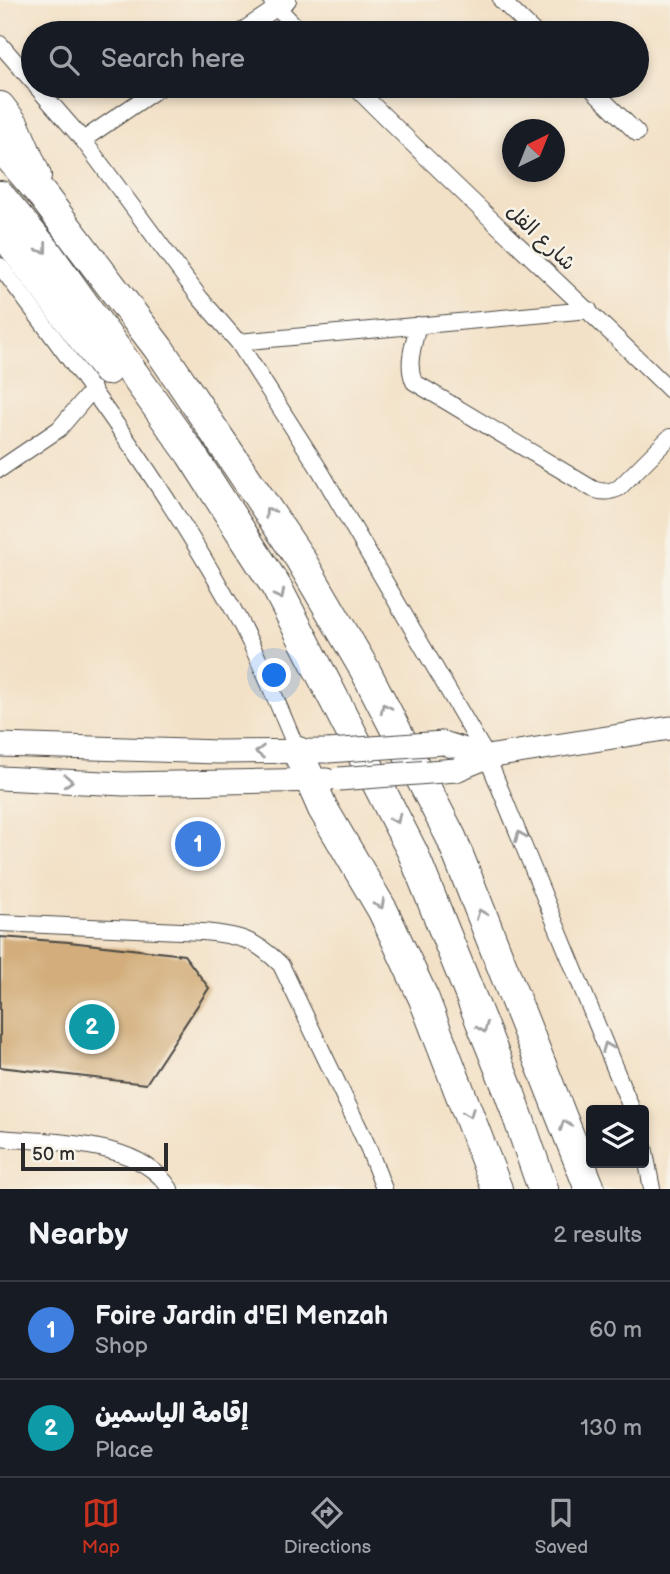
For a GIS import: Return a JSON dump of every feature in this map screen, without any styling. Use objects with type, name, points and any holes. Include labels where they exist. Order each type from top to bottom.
[{"type":"highway","points":[[0,107],[19,136],[43,196]]},
{"type":"highway","points":[[0,146],[43,196],[187,389],[299,557],[366,670],[451,836],[590,1189]]},
{"type":"highway","points":[[0,196],[45,250],[181,441],[277,587],[413,853],[510,1094],[542,1189]]},
{"type":"highway","points":[[0,228],[112,378],[181,441]]},
{"type":"highway","points":[[298,752],[324,780],[323,809],[383,911],[424,999],[497,1189]]},
{"type":"street","points":[[501,0],[523,21]]},
{"type":"street","points":[[255,21],[278,3],[292,21]]},
{"type":"street","points":[[0,44],[21,68]]},
{"type":"street","points":[[47,98],[83,140],[185,278],[238,342],[321,472],[487,757],[630,1105]]},
{"type":"street","points":[[83,140],[144,98]]},
{"type":"street","name":"شارع الفل","points":[[366,98],[670,390]]},
{"type":"street","points":[[601,98],[637,133]]},
{"type":"street","points":[[0,266],[93,389],[159,485],[228,599],[265,673],[298,752]]},
{"type":"street","points":[[238,342],[589,310]]},
{"type":"street","points":[[418,326],[410,360],[410,373],[414,382],[593,489],[611,492],[619,488],[670,437]]},
{"type":"street","points":[[0,470],[59,429],[93,389]]},
{"type":"street","points":[[0,778],[124,784],[324,780],[456,770],[487,757],[670,728]]},
{"type":"street","points":[[0,745],[298,752],[443,743],[487,757]]},
{"type":"street","points":[[0,923],[230,934],[250,940],[267,950],[281,965],[368,1147],[384,1189]]},
{"type":"street","points":[[0,1138],[84,1146],[121,1153],[140,1160],[165,1180],[170,1189]]},
{"type":"street","points":[[648,1168],[652,1189]]},
{"type":"building","points":[[0,937],[184,955],[209,988],[146,1084],[0,1067]]},
{"type":"place","name":"Foire Jardin d'El Menzah","points":[[198,844]]},
{"type":"place","name":"إقامة الياسمين","points":[[92,1027]]}]
